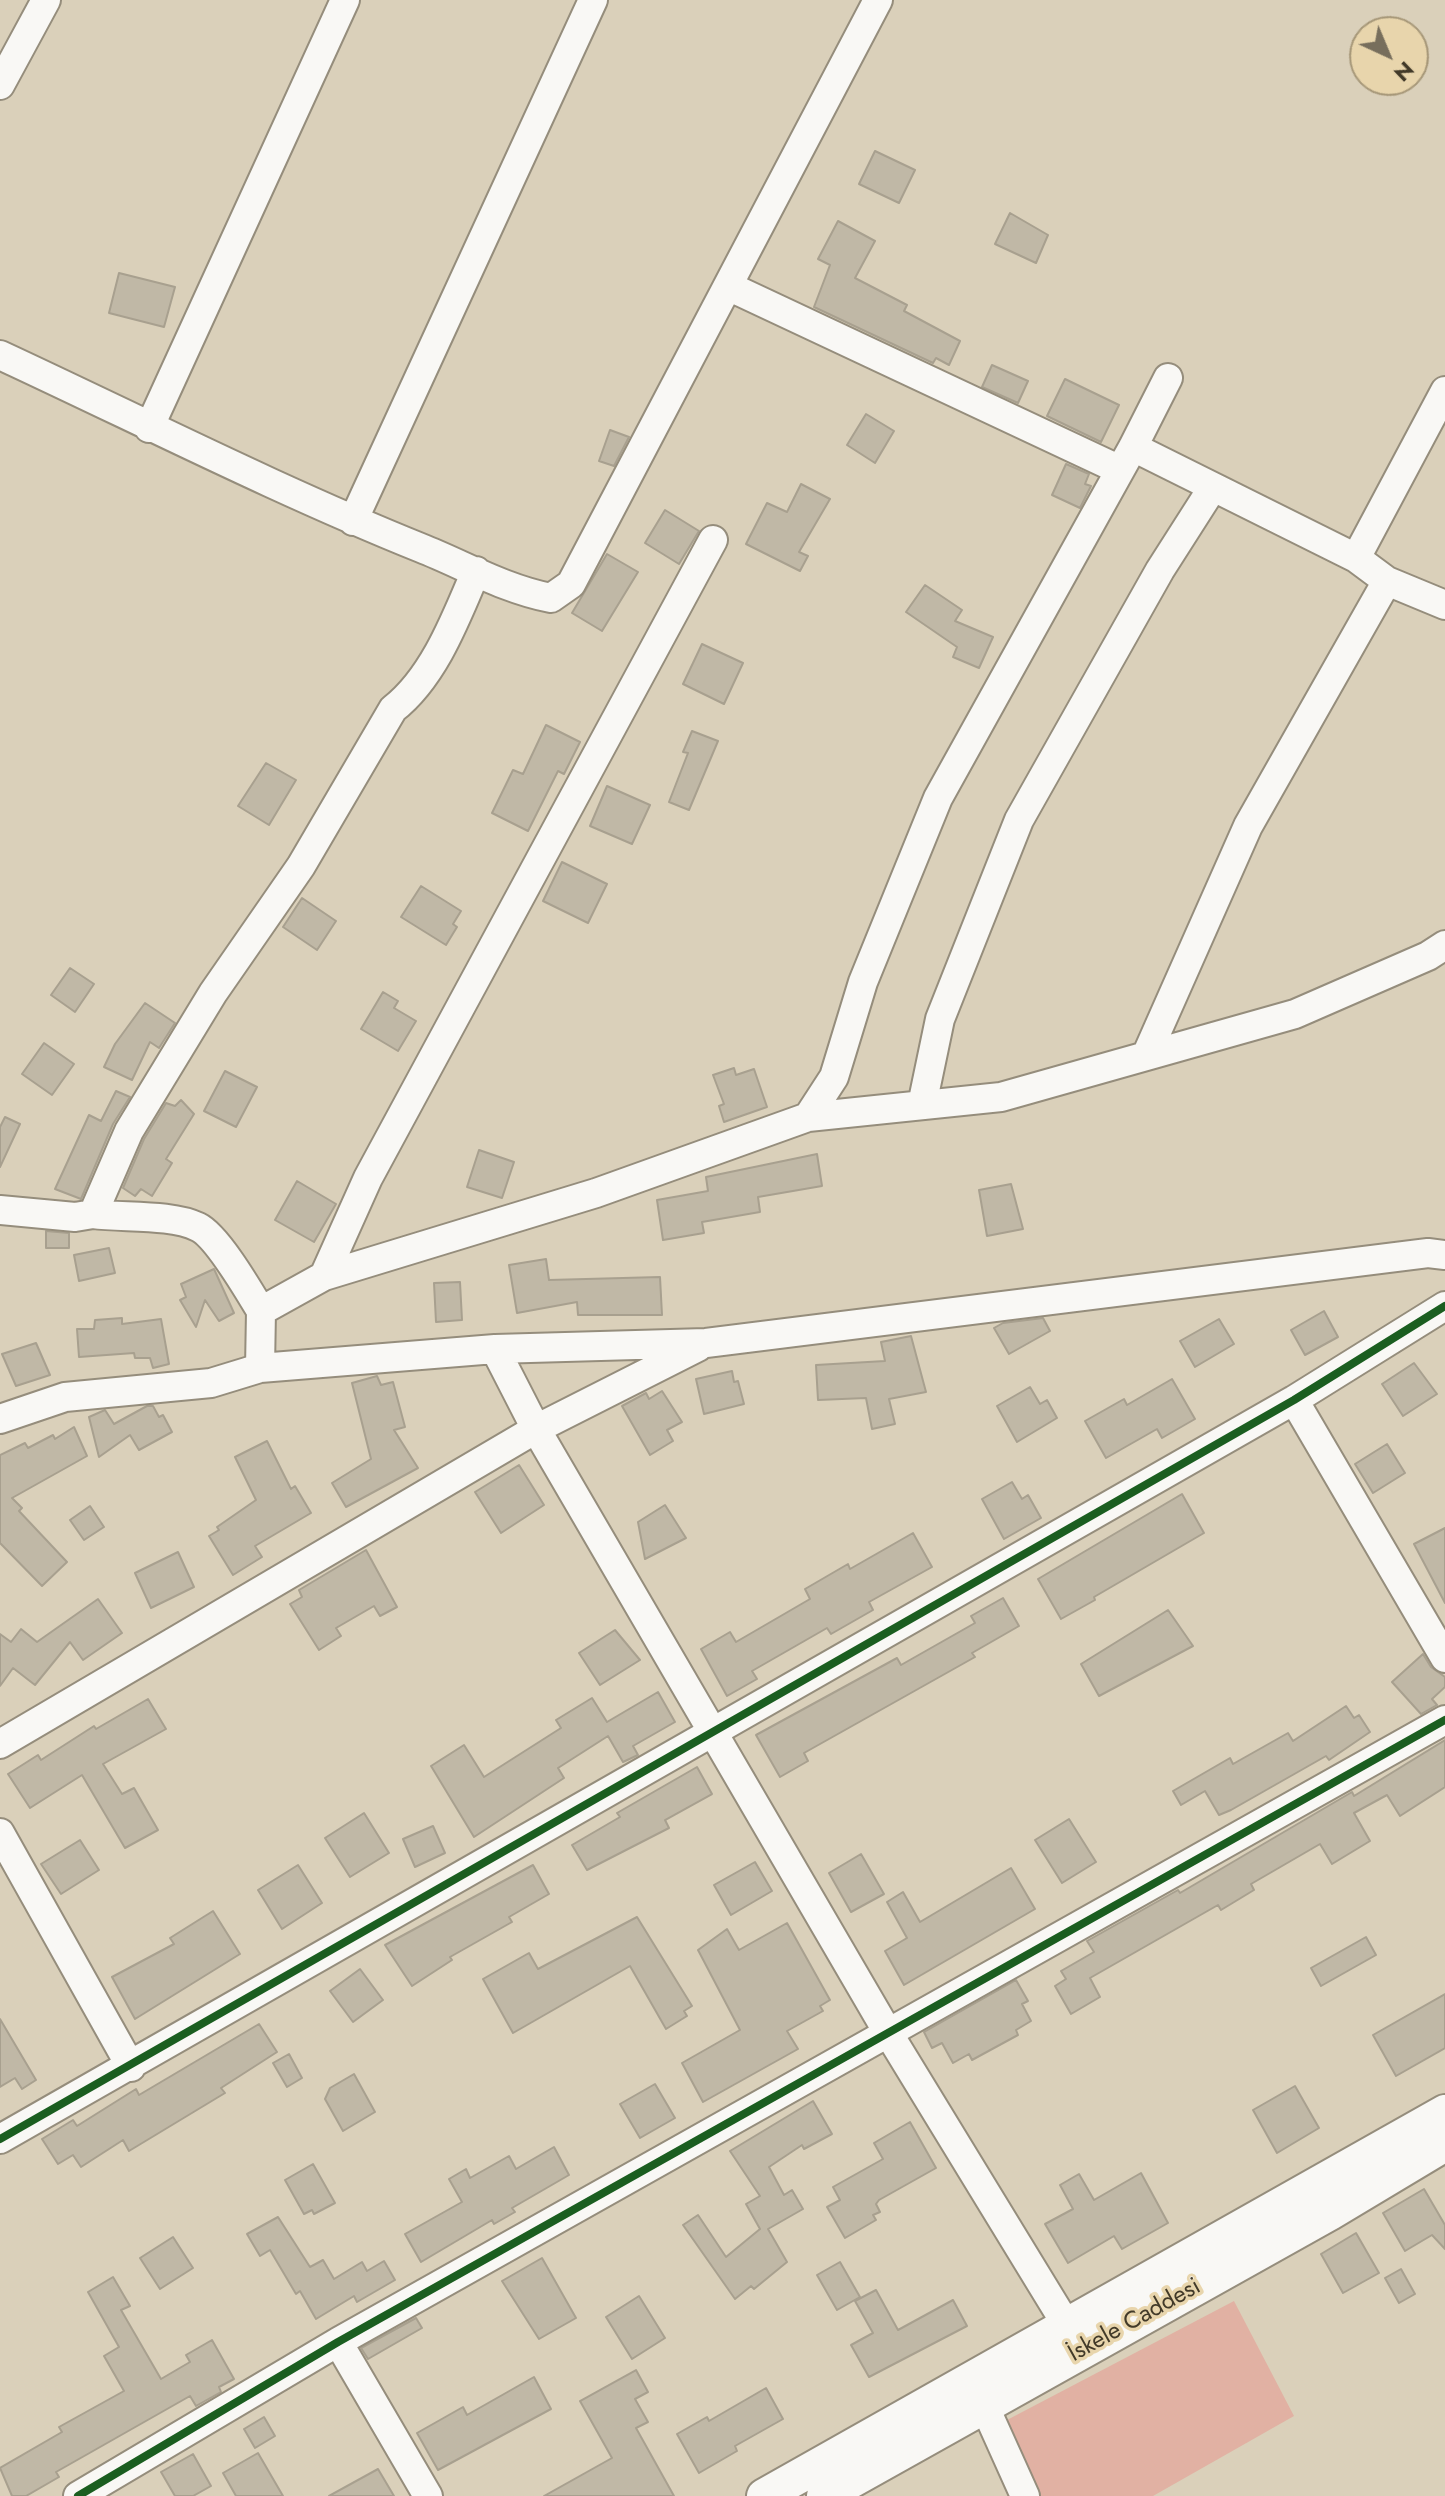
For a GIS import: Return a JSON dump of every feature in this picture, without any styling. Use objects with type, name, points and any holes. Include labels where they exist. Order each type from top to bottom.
[{"type":"main road","points":[[764,2496],[1075,2338],[1445,2112]]},
{"type":"main road","name":"İskele Caddesi","points":[[824,2496],[984,2405],[1075,2338],[1445,2144]]},
{"type":"street","points":[[0,85],[46,0]]},
{"type":"street","points":[[149,428],[345,0]]},
{"type":"street","points":[[353,521],[593,0]]},
{"type":"street","points":[[0,355],[149,428],[353,521],[476,571],[514,591],[551,598],[571,584],[878,0]]},
{"type":"street","points":[[728,286],[1126,458],[1213,487],[1356,558],[1387,581],[1445,605]]},
{"type":"street","points":[[808,1117],[834,1077],[863,982],[938,798],[1168,378]]},
{"type":"street","points":[[1356,558],[1445,391]]},
{"type":"street","points":[[922,1105],[940,1019],[1019,820],[1160,570],[1213,487]]},
{"type":"street","points":[[324,1276],[368,1178],[713,540]]},
{"type":"street","points":[[93,1214],[129,1131],[213,993],[301,866],[393,709],[415,692],[459,611],[476,571]]},
{"type":"street","points":[[1146,1056],[1248,826],[1387,581]]},
{"type":"street","points":[[261,1311],[324,1276],[596,1193],[808,1117],[1001,1097],[1295,1014],[1439,956],[1445,922]]},
{"type":"street","points":[[0,1210],[75,1217],[93,1214],[128,1219],[156,1218],[199,1227],[239,1274],[261,1311],[260,1368]]},
{"type":"street","points":[[0,1419],[65,1397],[211,1383],[260,1368],[495,1349],[706,1343],[1428,1253],[1445,1255]]},
{"type":"street","points":[[0,2139],[131,2067],[711,1731],[1294,1400],[1445,1306]]},
{"type":"street","points":[[0,1744],[536,1429],[706,1343]]},
{"type":"street","points":[[495,1349],[536,1429],[711,1731],[887,2031],[1075,2338]]},
{"type":"street","points":[[1294,1400],[1445,1658]]},
{"type":"street","points":[[78,2496],[338,2342],[1445,1720]]},
{"type":"street","points":[[0,1833],[131,2067]]},
{"type":"street","points":[[338,2342],[428,2496]]},
{"type":"street","points":[[984,2405],[1025,2496]]},
{"type":"shaded area","points":[[1234,2301],[1294,2416],[1153,2496],[1041,2496],[1007,2420]]},
{"type":"building","points":[[875,151],[915,170],[899,203],[859,184]]},
{"type":"building","points":[[1010,213],[1048,235],[1036,263],[995,244]]},
{"type":"building","points":[[838,221],[875,241],[855,278],[907,305],[904,311],[960,341],[949,365],[936,358],[933,363],[814,307],[830,265],[818,259]]},
{"type":"building","points":[[119,273],[175,287],[164,327],[109,313]]},
{"type":"building","points":[[992,365],[1028,381],[1018,403],[982,387]]},
{"type":"building","points":[[1065,379],[1119,405],[1101,442],[1047,416]]},
{"type":"building","points":[[866,414],[894,431],[875,463],[847,445]]},
{"type":"building","points":[[610,430],[629,437],[614,466],[599,461]]},
{"type":"building","points":[[1066,464],[1089,474],[1085,484],[1091,486],[1080,508],[1052,495]]},
{"type":"building","points":[[801,484],[830,499],[799,552],[808,556],[800,571],[746,544],[767,503],[787,512]]},
{"type":"building","points":[[665,510],[699,531],[679,564],[645,543]]},
{"type":"building","points":[[607,554],[638,572],[602,631],[572,613]]},
{"type":"building","points":[[925,585],[962,610],[955,621],[993,637],[979,668],[953,657],[957,647],[906,612]]},
{"type":"building","points":[[702,644],[743,663],[724,704],[683,684]]},
{"type":"building","points":[[546,725],[580,742],[564,774],[558,771],[528,831],[492,813],[513,770],[523,774]]},
{"type":"building","points":[[692,731],[718,741],[689,810],[669,802],[688,753],[683,752]]},
{"type":"building","points":[[266,763],[296,780],[269,825],[238,806]]},
{"type":"building","points":[[607,786],[650,805],[632,844],[590,826]]},
{"type":"building","points":[[562,862],[607,884],[588,923],[543,901]]},
{"type":"building","points":[[421,886],[461,911],[453,924],[457,927],[446,945],[401,917]]},
{"type":"building","points":[[302,898],[336,921],[317,950],[283,927]]},
{"type":"building","points":[[70,968],[94,984],[75,1012],[51,995]]},
{"type":"building","points":[[383,992],[398,1001],[394,1008],[416,1021],[398,1051],[361,1029]]},
{"type":"building","points":[[145,1003],[175,1023],[159,1048],[150,1042],[132,1080],[104,1067],[115,1044]]},
{"type":"building","points":[[44,1043],[74,1064],[52,1095],[22,1074]]},
{"type":"building","points":[[734,1068],[736,1075],[754,1069],[767,1107],[724,1122],[719,1106],[724,1104],[713,1075]]},
{"type":"building","points":[[225,1071],[257,1087],[236,1127],[204,1111]]},
{"type":"building","points":[[116,1091],[130,1097],[113,1124],[81,1199],[55,1189],[89,1115],[101,1121]]},
{"type":"building","points":[[181,1100],[194,1114],[166,1159],[172,1163],[152,1196],[141,1189],[135,1196],[123,1188],[144,1139],[166,1103],[175,1106]]},
{"type":"building","points":[[5,1117],[20,1124],[0,1167],[0,1127]]},
{"type":"building","points":[[479,1150],[514,1162],[502,1198],[467,1187]]},
{"type":"building","points":[[817,1154],[822,1186],[758,1197],[760,1212],[702,1222],[704,1233],[663,1240],[657,1200],[708,1191],[706,1177]]},
{"type":"building","points":[[297,1181],[336,1204],[314,1242],[275,1220]]},
{"type":"building","points":[[1011,1184],[1023,1229],[987,1236],[979,1190]]},
{"type":"building","points":[[46,1231],[69,1233],[69,1248],[46,1248]]},
{"type":"building","points":[[109,1248],[115,1273],[79,1281],[74,1255]]},
{"type":"building","points":[[546,1259],[549,1280],[660,1277],[662,1315],[578,1315],[577,1302],[517,1313],[509,1265]]},
{"type":"building","points":[[214,1269],[234,1313],[219,1321],[205,1300],[196,1327],[180,1300],[186,1297],[181,1284]]},
{"type":"building","points":[[460,1282],[462,1320],[436,1322],[434,1283]]},
{"type":"building","points":[[1324,1311],[1338,1337],[1305,1355],[1291,1330]]},
{"type":"building","points":[[122,1318],[122,1324],[161,1319],[169,1364],[153,1368],[150,1358],[135,1358],[134,1353],[79,1357],[77,1329],[94,1329],[95,1320]]},
{"type":"building","points":[[1043,1318],[1050,1331],[1009,1354],[994,1328],[1003,1323]]},
{"type":"building","points":[[1219,1319],[1234,1344],[1195,1367],[1180,1341]]},
{"type":"building","points":[[911,1336],[926,1392],[889,1399],[895,1424],[872,1429],[866,1398],[818,1400],[816,1365],[885,1361],[881,1342]]},
{"type":"building","points":[[36,1343],[50,1375],[16,1386],[2,1354]]},
{"type":"building","points":[[1414,1363],[1437,1394],[1403,1416],[1382,1384]]},
{"type":"building","points":[[732,1371],[744,1404],[704,1414],[696,1379]]},
{"type":"building","points":[[377,1376],[381,1385],[393,1382],[405,1427],[394,1430],[418,1468],[346,1507],[332,1483],[371,1459],[352,1383]]},
{"type":"building","points":[[1172,1379],[1195,1419],[1162,1438],[1157,1429],[1106,1458],[1085,1421],[1124,1399],[1127,1405]]},
{"type":"building","points":[[1030,1387],[1040,1404],[1047,1400],[1057,1418],[1017,1442],[997,1406]]},
{"type":"building","points":[[662,1391],[682,1422],[667,1430],[673,1441],[650,1455],[622,1406],[646,1393],[649,1399]]},
{"type":"building","points":[[147,1406],[153,1406],[159,1417],[163,1415],[172,1432],[139,1450],[130,1435],[99,1457],[89,1417],[105,1410],[114,1424]]},
{"type":"building","points":[[74,1427],[87,1456],[12,1498],[22,1508],[19,1511],[67,1562],[42,1586],[0,1543],[0,1455],[25,1443],[28,1448],[53,1435],[55,1439]]},
{"type":"building","points":[[267,1441],[291,1489],[295,1486],[311,1513],[255,1546],[262,1557],[233,1575],[209,1536],[256,1500],[235,1457]]},
{"type":"building","points":[[1387,1444],[1405,1473],[1373,1493],[1355,1464]]},
{"type":"building","points":[[519,1465],[544,1505],[501,1533],[475,1492]]},
{"type":"building","points":[[1012,1482],[1022,1499],[1028,1495],[1041,1518],[1004,1539],[982,1499]]},
{"type":"building","points":[[1182,1494],[1204,1533],[1061,1619],[1038,1579]]},
{"type":"building","points":[[665,1505],[686,1538],[645,1559],[638,1522]]},
{"type":"building","points":[[90,1506],[104,1527],[84,1540],[70,1520]]},
{"type":"building","points":[[1445,1528],[1445,1603],[1414,1544]]},
{"type":"building","points":[[913,1533],[932,1567],[869,1602],[873,1610],[831,1634],[827,1628],[752,1671],[757,1679],[727,1696],[701,1649],[730,1632],[736,1642],[810,1599],[805,1589],[848,1564],[850,1569]]},
{"type":"building","points":[[366,1550],[397,1607],[380,1616],[374,1606],[336,1628],[341,1636],[319,1650],[290,1604],[302,1597],[299,1590]]},
{"type":"building","points":[[178,1552],[194,1587],[151,1608],[135,1573]]},
{"type":"building","points":[[1003,1598],[1019,1626],[972,1653],[975,1657],[804,1753],[808,1761],[780,1777],[756,1735],[897,1658],[901,1665],[975,1623],[971,1616]]},
{"type":"building","points":[[98,1599],[122,1633],[83,1660],[70,1642],[35,1685],[13,1668],[0,1686],[0,1634],[11,1642],[21,1629],[37,1642]]},
{"type":"building","points":[[1168,1610],[1193,1646],[1099,1696],[1081,1664]]},
{"type":"building","points":[[615,1630],[640,1660],[600,1685],[579,1653]]},
{"type":"building","points":[[1423,1654],[1431,1667],[1445,1677],[1445,1687],[1432,1699],[1437,1705],[1421,1714],[1392,1682]]},
{"type":"building","points":[[658,1692],[675,1722],[633,1746],[638,1755],[623,1762],[608,1736],[558,1768],[564,1778],[474,1837],[431,1766],[464,1745],[484,1777],[561,1728],[556,1720],[592,1698],[607,1722]]},
{"type":"building","points":[[148,1699],[166,1729],[103,1764],[122,1794],[134,1788],[158,1830],[125,1848],[82,1775],[30,1808],[8,1774],[38,1755],[41,1760],[94,1726],[96,1729]]},
{"type":"building","points":[[1346,1706],[1354,1718],[1359,1715],[1370,1732],[1329,1760],[1326,1756],[1231,1810],[1219,1815],[1205,1791],[1181,1805],[1173,1791],[1230,1758],[1233,1764],[1288,1733],[1293,1741]]},
{"type":"building","points":[[1445,1740],[1445,1787],[1400,1816],[1387,1795],[1354,1813],[1370,1841],[1332,1864],[1320,1844],[1251,1884],[1254,1890],[1221,1910],[1218,1905],[1090,1978],[1100,1997],[1071,2014],[1055,1986],[1066,1979],[1061,1971],[1094,1952],[1087,1941],[1178,1890],[1180,1893],[1352,1792],[1354,1796]]},
{"type":"building","points":[[697,1767],[712,1794],[665,1820],[669,1828],[587,1870],[572,1845],[620,1817],[617,1813]]},
{"type":"building","points":[[364,1813],[389,1853],[350,1877],[325,1838]]},
{"type":"building","points":[[1069,1819],[1096,1862],[1062,1883],[1035,1840]]},
{"type":"building","points":[[433,1826],[445,1853],[415,1867],[403,1839]]},
{"type":"building","points":[[80,1840],[99,1870],[61,1894],[41,1864]]},
{"type":"building","points":[[861,1854],[884,1894],[851,1912],[829,1873]]},
{"type":"building","points":[[755,1862],[772,1891],[731,1915],[714,1885]]},
{"type":"building","points":[[298,1865],[322,1903],[282,1929],[258,1890]]},
{"type":"building","points":[[533,1865],[549,1894],[509,1917],[512,1922],[450,1957],[452,1960],[412,1986],[385,1945]]},
{"type":"building","points":[[1011,1868],[1035,1909],[904,1985],[885,1951],[907,1938],[887,1902],[903,1892],[920,1922]]},
{"type":"building","points":[[213,1911],[240,1954],[135,2019],[112,1977],[174,1944],[170,1938]]},
{"type":"building","points":[[637,1917],[692,2006],[684,2011],[687,2016],[666,2029],[630,1966],[513,2033],[483,1979],[529,1953],[538,1969]]},
{"type":"building","points":[[787,1923],[830,2000],[820,2006],[823,2011],[787,2031],[798,2049],[703,2102],[682,2063],[740,2030],[698,1950],[727,1929],[739,1950]]},
{"type":"building","points":[[1366,1937],[1376,1955],[1321,1986],[1311,1968]]},
{"type":"building","points":[[360,1969],[383,2000],[353,2022],[330,1991]]},
{"type":"building","points":[[1016,1980],[1028,2001],[1022,2004],[1031,2021],[1016,2030],[1018,2035],[972,2060],[969,2054],[953,2063],[942,2043],[932,2048],[924,2032]]},
{"type":"building","points":[[1445,1994],[1445,2048],[1396,2076],[1373,2035]]},
{"type":"building","points":[[0,2019],[36,2080],[22,2089],[15,2078],[0,2087]]},
{"type":"building","points":[[259,2024],[277,2052],[221,2088],[225,2093],[129,2151],[123,2140],[81,2167],[73,2155],[58,2164],[42,2139],[73,2120],[77,2126],[136,2089],[139,2095]]},
{"type":"building","points":[[289,2054],[302,2078],[287,2087],[273,2063]]},
{"type":"building","points":[[354,2074],[375,2112],[343,2131],[325,2099],[330,2088]]},
{"type":"building","points":[[655,2084],[675,2118],[640,2138],[620,2104]]},
{"type":"building","points":[[1295,2086],[1319,2128],[1277,2153],[1253,2110]]},
{"type":"building","points":[[813,2101],[832,2134],[804,2149],[802,2145],[769,2167],[784,2195],[792,2190],[803,2209],[768,2229],[787,2262],[754,2289],[751,2286],[735,2299],[683,2225],[698,2215],[726,2257],[760,2229],[746,2204],[760,2196],[730,2151]]},
{"type":"building","points":[[910,2122],[936,2168],[879,2200],[876,2204],[880,2212],[873,2215],[876,2220],[845,2238],[827,2207],[840,2200],[833,2187],[883,2159],[874,2143]]},
{"type":"building","points":[[554,2147],[569,2175],[512,2208],[515,2212],[494,2224],[492,2220],[421,2262],[405,2234],[462,2202],[449,2179],[466,2169],[470,2178],[509,2156],[516,2169]]},
{"type":"building","points":[[313,2164],[335,2203],[314,2214],[312,2210],[304,2214],[285,2180]]},
{"type":"building","points":[[1141,2173],[1168,2223],[1122,2249],[1114,2236],[1068,2263],[1045,2224],[1073,2209],[1060,2185],[1079,2174],[1094,2200]]},
{"type":"building","points":[[1424,2189],[1445,2225],[1445,2249],[1432,2235],[1405,2251],[1383,2213]]},
{"type":"building","points":[[278,2217],[310,2267],[323,2260],[334,2279],[362,2262],[367,2271],[384,2261],[395,2280],[357,2302],[354,2296],[316,2319],[300,2291],[296,2294],[270,2250],[260,2256],[247,2234]]},
{"type":"building","points":[[1356,2233],[1379,2273],[1343,2293],[1321,2254]]},
{"type":"building","points":[[173,2237],[193,2268],[160,2289],[140,2258]]},
{"type":"building","points":[[542,2258],[576,2318],[539,2339],[502,2281]]},
{"type":"building","points":[[840,2262],[860,2297],[837,2310],[817,2275]]},
{"type":"building","points":[[1401,2269],[1415,2294],[1399,2303],[1385,2278]]},
{"type":"building","points":[[113,2277],[130,2306],[121,2310],[161,2379],[190,2362],[186,2355],[212,2340],[234,2379],[219,2387],[221,2392],[196,2406],[190,2396],[56,2472],[59,2477],[26,2496],[12,2496],[0,2468],[62,2432],[59,2427],[124,2391],[104,2356],[119,2347],[88,2292]]},
{"type":"building","points":[[876,2290],[898,2330],[953,2300],[967,2326],[869,2377],[851,2345],[873,2333],[855,2301]]},
{"type":"building","points":[[639,2296],[665,2338],[632,2359],[606,2317]]},
{"type":"building","points":[[416,2318],[422,2328],[368,2359],[361,2348]]},
{"type":"building","points":[[636,2370],[648,2392],[635,2399],[648,2422],[636,2428],[674,2496],[544,2496],[612,2458],[580,2401]]},
{"type":"building","points":[[534,2377],[551,2409],[438,2470],[417,2433],[463,2407],[467,2415]]},
{"type":"building","points":[[766,2388],[783,2419],[735,2446],[737,2451],[699,2473],[677,2434],[707,2417],[709,2421]]},
{"type":"building","points":[[264,2417],[275,2436],[255,2448],[244,2429]]},
{"type":"building","points":[[258,2453],[283,2496],[236,2496],[223,2473]]},
{"type":"building","points":[[193,2454],[211,2486],[193,2496],[175,2496],[161,2472]]},
{"type":"building","points":[[378,2469],[394,2496],[329,2496]]},
{"type":"cycle path","points":[[0,2139],[1294,1400],[1445,1306]]},
{"type":"cycle path","points":[[78,2496],[338,2342],[1445,1720]]}]
